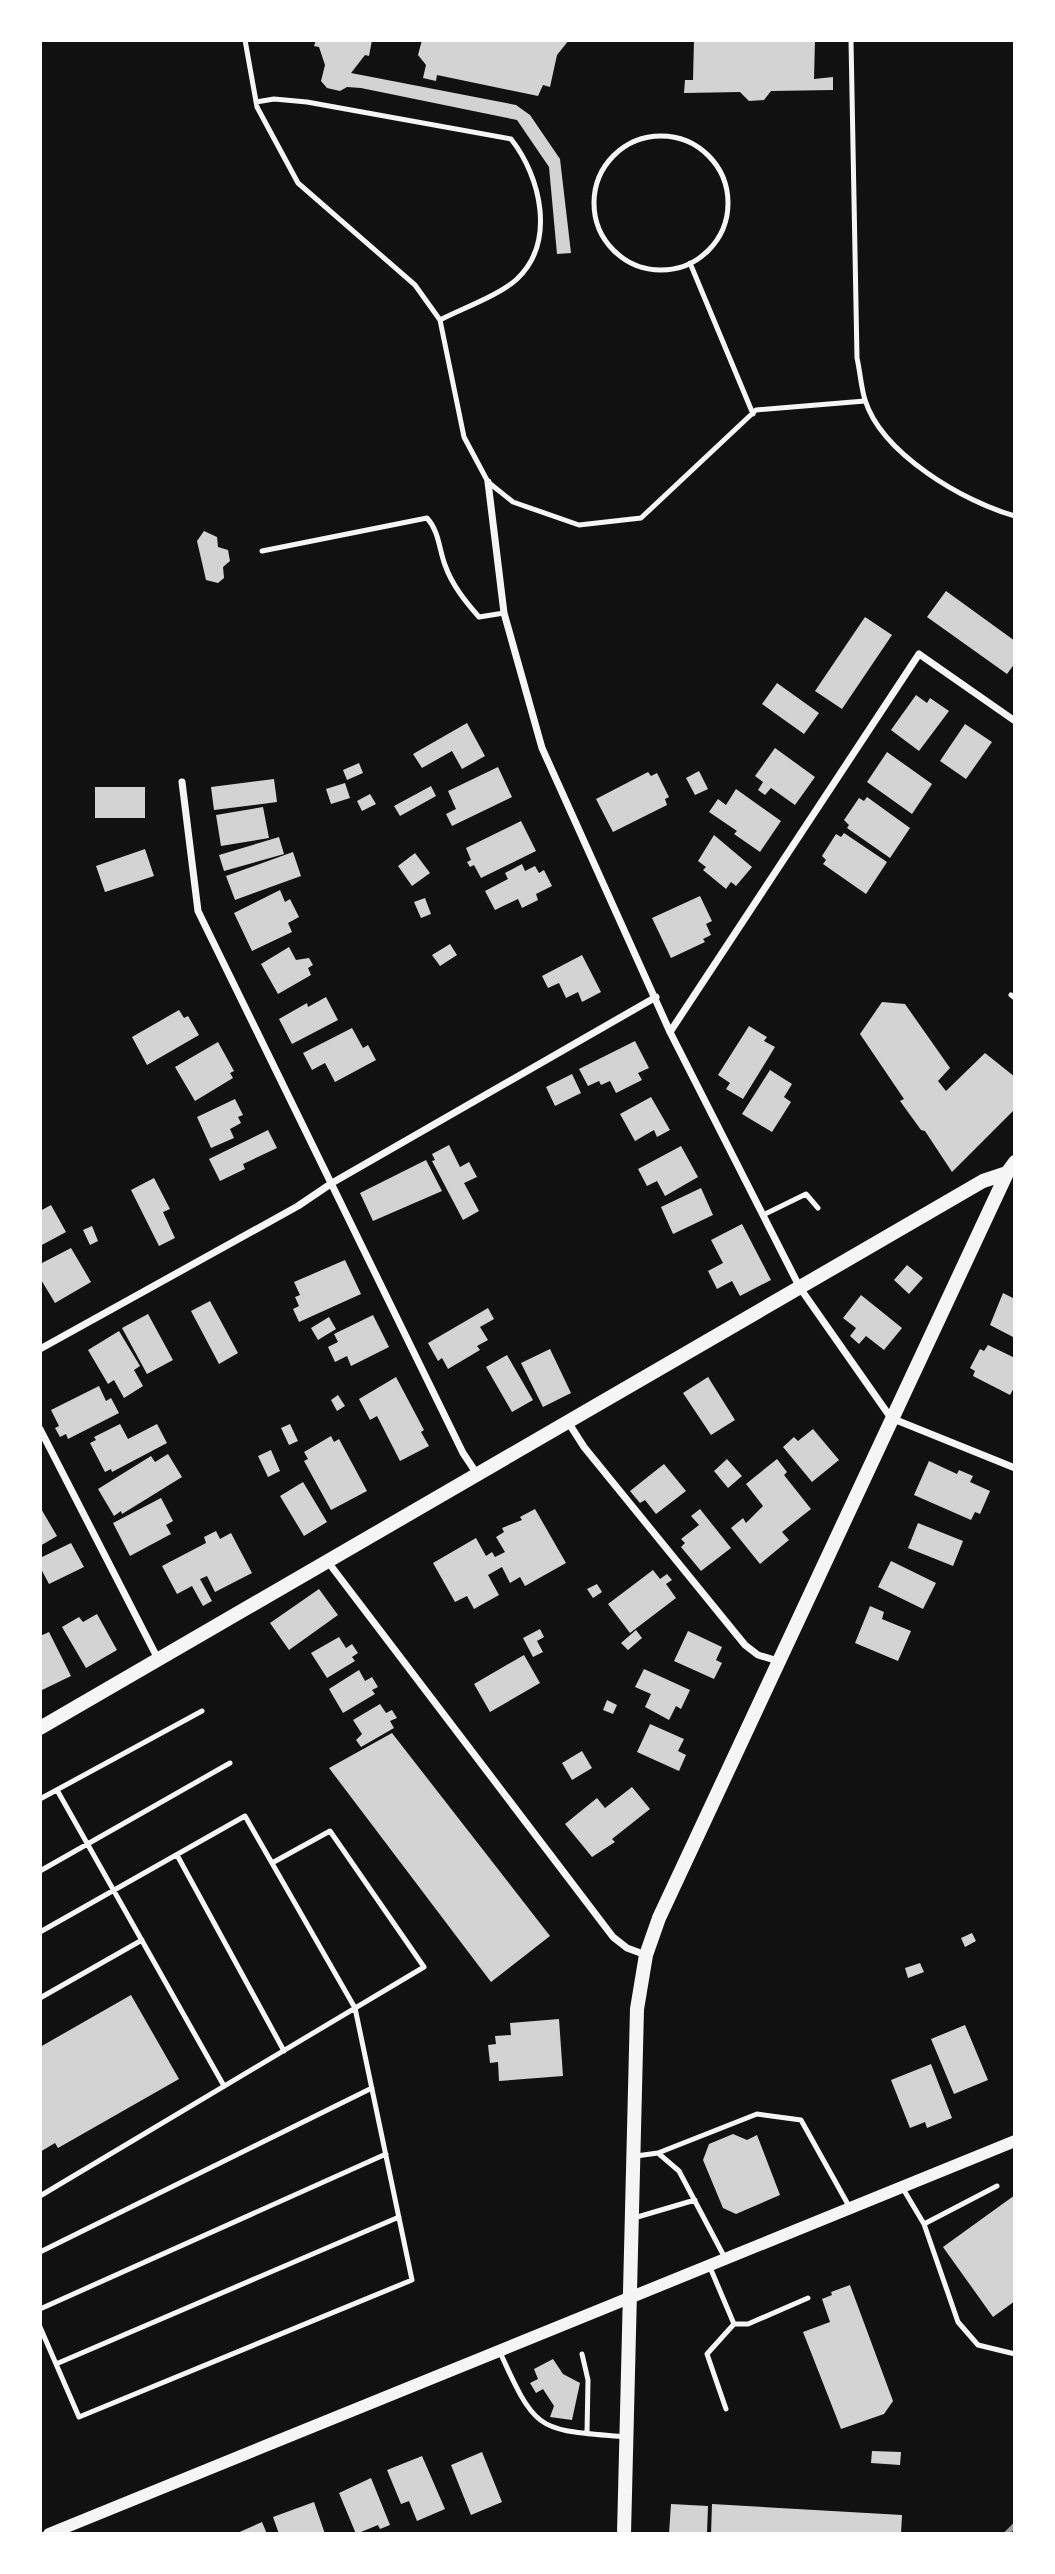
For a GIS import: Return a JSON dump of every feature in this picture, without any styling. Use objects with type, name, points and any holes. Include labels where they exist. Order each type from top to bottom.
[{"type":"main road","points":[[40,1728],[983,1181],[1011,1168]]},
{"type":"main road","points":[[624,2534],[637,2009],[646,1955],[659,1918],[778,1661],[1011,1168]]},
{"type":"street","points":[[488,482],[504,613],[542,748],[670,1032],[800,1289],[891,1418],[1015,1468]]},
{"type":"street","points":[[670,1032],[919,654],[1015,721]]},
{"type":"street","points":[[182,782],[198,911],[463,1453],[478,1475]]},
{"type":"street","points":[[40,1349],[298,1206],[332,1183],[656,996]]},
{"type":"street","points":[[568,1422],[584,1447],[745,1645],[758,1655],[778,1661]]},
{"type":"street","points":[[40,1429],[158,1660]]},
{"type":"street","points":[[328,1562],[613,1937],[627,1948],[646,1955]]},
{"type":"street","points":[[49,2534],[1015,2141]]},
{"type":"lane","points":[[245,40],[256,102],[298,183],[415,285],[440,320],[464,437],[488,482],[513,502],[579,525],[641,518],[756,410],[865,401]]},
{"type":"lane","points":[[851,40],[857,358],[865,401],[882,430],[937,481],[988,508],[1015,516]]},
{"type":"lane","points":[[256,102],[274,99],[307,102],[511,139],[533,178],[540,204],[536,254],[516,281],[440,320]]},
{"type":"lane","points":[[653,135],[676,137],[701,148],[714,161],[724,178],[729,209],[721,236],[702,258],[691,263],[677,269],[655,271],[630,264],[615,252],[597,226],[594,203],[598,177],[610,159],[629,144],[653,135]]},
{"type":"lane","points":[[691,263],[752,414]]},
{"type":"lane","points":[[262,551],[427,518],[434,526],[445,566],[461,597],[479,617],[504,613]]},
{"type":"lane","points":[[763,1215],[806,1194],[818,1208]]},
{"type":"lane","points":[[40,1799],[202,1712]]},
{"type":"lane","points":[[40,1871],[230,1763]]},
{"type":"lane","points":[[57,1790],[224,2086]]},
{"type":"lane","points":[[40,1932],[245,1816],[355,2008],[412,2280],[79,2417],[40,2327]]},
{"type":"lane","points":[[40,2196],[424,1967],[330,1831],[272,1863]]},
{"type":"lane","points":[[177,1855],[284,2051]]},
{"type":"lane","points":[[40,1998],[142,1940]]},
{"type":"lane","points":[[40,2252],[372,2088]]},
{"type":"lane","points":[[633,2157],[658,2153],[757,2114],[801,2120],[850,2208]]},
{"type":"lane","points":[[658,2153],[679,2171],[725,2259]]},
{"type":"lane","points":[[40,2309],[386,2154]]},
{"type":"lane","points":[[924,2224],[997,2186]]},
{"type":"lane","points":[[902,2187],[924,2224],[958,2322],[978,2345],[1015,2354]]},
{"type":"lane","points":[[632,2218],[695,2200]]},
{"type":"lane","points":[[56,2364],[399,2217]]},
{"type":"lane","points":[[709,2265],[734,2324]]},
{"type":"lane","points":[[726,2409],[707,2354],[734,2324],[748,2324],[808,2298]]},
{"type":"lane","points":[[499,2350],[536,2418],[547,2427],[561,2431],[626,2437]]},
{"type":"lane","points":[[582,2354],[588,2380],[587,2433]]},
{"type":"building","points":[[316,40],[372,40],[369,56],[365,55],[351,73],[516,105],[530,115],[560,159],[571,253],[557,254],[549,167],[517,120],[361,88],[347,87],[340,91],[327,88],[321,81],[325,65],[319,47],[314,46]]},
{"type":"building","points":[[422,40],[569,40],[557,55],[550,87],[543,85],[538,96],[437,75],[436,81],[423,78],[426,65],[418,55]]},
{"type":"building","points":[[694,40],[815,40],[814,79],[833,77],[833,90],[771,91],[764,100],[749,101],[740,92],[684,93],[685,80],[693,80]]},
{"type":"building","points":[[204,531],[217,537],[218,547],[228,550],[230,561],[223,567],[224,578],[218,583],[206,580],[197,541]]},
{"type":"building","points":[[946,591],[1015,641],[1015,663],[1007,674],[927,617]]},
{"type":"building","points":[[865,617],[892,635],[842,709],[815,691]]},
{"type":"building","points":[[777,683],[819,713],[804,734],[762,704]]},
{"type":"building","points":[[916,695],[927,703],[930,698],[949,711],[919,751],[891,730]]},
{"type":"building","points":[[467,723],[485,756],[462,769],[452,751],[422,768],[413,754]]},
{"type":"building","points":[[965,724],[992,742],[966,779],[940,761]]},
{"type":"building","points":[[775,748],[815,777],[795,805],[771,788],[765,795],[758,790],[763,782],[755,776]]},
{"type":"building","points":[[887,752],[932,784],[912,814],[867,782]]},
{"type":"building","points":[[359,763],[363,773],[347,780],[343,770]]},
{"type":"building","points":[[498,767],[512,797],[452,826],[446,814],[456,809],[448,791]]},
{"type":"building","points":[[699,771],[708,789],[695,795],[686,778]]},
{"type":"building","points":[[648,772],[651,776],[657,773],[669,797],[665,799],[667,805],[613,832],[596,799]]},
{"type":"building","points":[[274,779],[277,802],[214,810],[211,787]]},
{"type":"building","points":[[345,783],[350,798],[331,804],[326,789]]},
{"type":"building","points":[[431,786],[436,796],[400,816],[394,806]]},
{"type":"building","points":[[95,787],[145,787],[145,818],[95,818]]},
{"type":"building","points":[[736,789],[781,821],[760,852],[734,834],[737,831],[709,812],[718,799],[726,805]]},
{"type":"building","points":[[370,794],[376,804],[362,811],[357,801]]},
{"type":"building","points":[[867,797],[910,828],[890,858],[847,828],[849,825],[844,820],[859,798],[864,801]]},
{"type":"building","points":[[263,807],[269,838],[221,846],[216,815]]},
{"type":"building","points":[[521,821],[536,851],[481,878],[474,865],[470,867],[467,862],[471,860],[466,848]]},
{"type":"building","points":[[844,833],[887,862],[866,894],[823,864],[826,860],[822,856],[836,834],[841,837]]},
{"type":"building","points":[[714,835],[752,867],[736,886],[731,882],[726,889],[703,870],[706,867],[698,861]]},
{"type":"building","points":[[279,837],[284,854],[224,871],[219,855]]},
{"type":"building","points":[[145,849],[154,876],[105,892],[96,866]]},
{"type":"building","points":[[293,852],[301,876],[235,900],[226,876]]},
{"type":"building","points":[[415,853],[430,873],[412,886],[398,866]]},
{"type":"building","points":[[522,864],[525,871],[535,866],[539,873],[544,870],[552,886],[536,894],[538,900],[522,908],[518,899],[495,910],[485,891],[508,879],[505,873]]},
{"type":"building","points":[[280,890],[285,902],[290,899],[299,917],[288,923],[292,932],[252,951],[234,913]]},
{"type":"building","points":[[700,896],[712,921],[706,924],[711,935],[703,939],[705,942],[671,958],[652,918]]},
{"type":"building","points":[[425,898],[431,914],[421,918],[414,902]]},
{"type":"building","points":[[450,944],[457,955],[440,966],[432,955]]},
{"type":"building","points":[[289,947],[296,960],[309,958],[313,965],[308,968],[311,975],[278,994],[261,964]]},
{"type":"building","points":[[582,955],[601,992],[582,1002],[578,992],[566,998],[559,983],[548,988],[542,976]]},
{"type":"building","points":[[326,997],[338,1020],[292,1044],[279,1019],[307,1003],[308,1007]]},
{"type":"building","points":[[882,1002],[905,1004],[950,1068],[938,1081],[946,1091],[985,1053],[1015,1077],[1015,1109],[952,1172],[925,1131],[921,1130],[900,1101],[904,1099],[860,1034]]},
{"type":"building","points":[[179,1010],[184,1018],[188,1016],[199,1035],[147,1065],[132,1037]]},
{"type":"building","points":[[749,1026],[767,1037],[764,1041],[775,1047],[743,1099],[726,1089],[730,1083],[718,1075]]},
{"type":"building","points":[[352,1028],[363,1048],[368,1045],[376,1060],[335,1082],[325,1063],[312,1070],[303,1053]]},
{"type":"building","points":[[635,1041],[649,1068],[638,1073],[642,1080],[616,1093],[610,1081],[601,1085],[599,1081],[588,1086],[579,1069]]},
{"type":"building","points":[[218,1042],[234,1071],[230,1073],[233,1078],[195,1101],[175,1067]]},
{"type":"building","points":[[770,1070],[792,1084],[784,1097],[791,1102],[772,1132],[742,1114]]},
{"type":"building","points":[[572,1074],[581,1093],[555,1106],[546,1087]]},
{"type":"building","points":[[651,1097],[670,1130],[657,1137],[654,1130],[635,1141],[620,1114]]},
{"type":"building","points":[[235,1099],[243,1115],[238,1117],[241,1123],[230,1129],[234,1138],[211,1148],[197,1117]]},
{"type":"building","points":[[268,1130],[277,1148],[243,1164],[245,1169],[220,1181],[209,1159]]},
{"type":"building","points":[[449,1145],[460,1167],[469,1162],[477,1177],[464,1183],[479,1211],[463,1220],[432,1161],[435,1160],[432,1154]]},
{"type":"building","points":[[681,1146],[698,1177],[665,1196],[657,1181],[647,1186],[638,1169]]},
{"type":"building","points":[[426,1160],[442,1191],[373,1221],[360,1193]]},
{"type":"building","points":[[154,1178],[170,1209],[163,1212],[175,1238],[159,1246],[131,1190]]},
{"type":"building","points":[[701,1188],[713,1215],[673,1234],[661,1207]]},
{"type":"building","points":[[51,1205],[66,1232],[40,1246],[40,1211]]},
{"type":"building","points":[[742,1224],[771,1280],[740,1296],[732,1281],[717,1289],[708,1271],[723,1263],[711,1240]]},
{"type":"building","points":[[92,1226],[98,1241],[90,1245],[83,1230]]},
{"type":"building","points":[[71,1248],[91,1282],[55,1303],[40,1278],[40,1268],[42,1263]]},
{"type":"building","points":[[345,1260],[361,1294],[299,1322],[293,1309],[299,1306],[295,1297],[300,1295],[294,1282]]},
{"type":"building","points":[[907,1265],[923,1278],[909,1294],[894,1280]]},
{"type":"building","points":[[1003,1293],[1015,1299],[1015,1338],[990,1325]]},
{"type":"building","points":[[861,1295],[902,1328],[884,1350],[866,1336],[859,1344],[850,1336],[856,1328],[843,1318]]},
{"type":"building","points":[[210,1301],[238,1353],[219,1364],[191,1311]]},
{"type":"building","points":[[488,1308],[494,1319],[480,1327],[488,1340],[477,1346],[480,1350],[448,1369],[442,1358],[438,1361],[428,1343]]},
{"type":"building","points":[[148,1314],[173,1360],[147,1374],[122,1328]]},
{"type":"building","points":[[373,1315],[389,1347],[351,1366],[347,1356],[335,1362],[328,1347],[338,1342],[334,1334]]},
{"type":"building","points":[[329,1317],[336,1329],[318,1340],[311,1328]]},
{"type":"building","points":[[119,1331],[140,1366],[134,1370],[143,1386],[124,1398],[114,1380],[108,1384],[88,1350]]},
{"type":"building","points":[[988,1345],[1015,1358],[1015,1386],[1010,1395],[973,1376],[975,1371],[970,1368],[980,1349],[984,1351]]},
{"type":"building","points":[[550,1349],[571,1393],[543,1407],[521,1363]]},
{"type":"building","points":[[507,1355],[533,1400],[512,1412],[486,1367]]},
{"type":"building","points":[[396,1377],[424,1430],[421,1432],[429,1446],[400,1461],[377,1416],[370,1420],[359,1399]]},
{"type":"building","points":[[708,1377],[735,1420],[711,1435],[683,1393]]},
{"type":"building","points":[[99,1386],[106,1401],[111,1398],[119,1413],[68,1439],[66,1434],[60,1437],[55,1428],[59,1426],[51,1410]]},
{"type":"building","points":[[338,1395],[345,1406],[337,1411],[331,1400]]},
{"type":"building","points":[[120,1424],[128,1439],[157,1424],[167,1443],[112,1472],[111,1469],[105,1472],[90,1443],[96,1440],[94,1437]]},
{"type":"building","points":[[290,1424],[298,1441],[289,1445],[281,1428]]},
{"type":"building","points":[[813,1429],[839,1460],[812,1482],[783,1447],[794,1437],[798,1441]]},
{"type":"building","points":[[331,1436],[334,1442],[339,1439],[367,1491],[331,1510],[304,1461],[308,1459],[304,1452]]},
{"type":"building","points":[[271,1450],[280,1471],[268,1477],[258,1456]]},
{"type":"building","points":[[168,1454],[182,1477],[122,1514],[121,1511],[114,1516],[98,1489],[151,1456],[155,1462]]},
{"type":"building","points":[[727,1459],[742,1476],[728,1488],[714,1471]]},
{"type":"building","points":[[777,1459],[787,1472],[784,1475],[811,1509],[782,1532],[789,1540],[760,1564],[731,1528],[743,1518],[746,1523],[763,1506],[746,1484]]},
{"type":"building","points":[[929,1461],[957,1474],[959,1470],[973,1476],[970,1482],[990,1491],[980,1514],[975,1512],[971,1520],[914,1495]]},
{"type":"building","points":[[664,1464],[686,1491],[656,1514],[645,1500],[640,1503],[630,1491]]},
{"type":"building","points":[[303,1482],[327,1522],[304,1536],[280,1496]]},
{"type":"building","points":[[161,1498],[173,1521],[166,1525],[171,1534],[130,1556],[113,1523]]},
{"type":"building","points":[[40,1507],[57,1536],[40,1546]]},
{"type":"building","points":[[535,1509],[566,1563],[525,1586],[520,1577],[510,1583],[502,1567],[488,1575],[499,1595],[474,1609],[467,1596],[455,1602],[433,1563],[476,1538],[486,1556],[492,1552],[495,1557],[505,1552],[496,1537],[504,1532],[502,1528],[522,1520],[520,1517]]},
{"type":"building","points":[[700,1509],[731,1548],[701,1571],[681,1547],[685,1543],[681,1539],[699,1525],[691,1516]]},
{"type":"building","points":[[918,1523],[963,1541],[953,1566],[908,1548]]},
{"type":"building","points":[[216,1531],[220,1539],[231,1533],[252,1573],[215,1592],[207,1576],[200,1579],[212,1601],[203,1606],[192,1586],[177,1594],[162,1566],[206,1543],[204,1537]]},
{"type":"building","points":[[71,1543],[84,1567],[49,1584],[40,1567],[40,1558]]},
{"type":"building","points":[[891,1561],[936,1583],[923,1609],[878,1587]]},
{"type":"building","points":[[653,1570],[660,1579],[667,1574],[672,1580],[666,1584],[676,1598],[630,1633],[608,1604]]},
{"type":"building","points":[[597,1584],[602,1592],[593,1598],[587,1589]]},
{"type":"building","points":[[319,1589],[338,1615],[289,1650],[270,1623]]},
{"type":"building","points":[[870,1606],[884,1612],[882,1619],[911,1631],[898,1661],[855,1643]]},
{"type":"building","points":[[97,1614],[117,1650],[86,1668],[62,1627],[79,1617],[83,1622]]},
{"type":"building","points":[[540,1629],[544,1637],[537,1641],[543,1652],[533,1657],[523,1638]]},
{"type":"building","points":[[636,1630],[642,1638],[628,1650],[621,1643]]},
{"type":"building","points":[[688,1631],[722,1647],[716,1660],[722,1663],[714,1679],[674,1661]]},
{"type":"building","points":[[49,1632],[71,1676],[40,1691],[40,1636]]},
{"type":"building","points":[[339,1637],[346,1648],[352,1644],[358,1653],[352,1657],[355,1661],[327,1678],[311,1653]]},
{"type":"building","points":[[524,1655],[540,1683],[490,1712],[474,1684]]},
{"type":"building","points":[[644,1669],[690,1690],[681,1709],[676,1706],[669,1720],[645,1707],[651,1694],[635,1687]]},
{"type":"building","points":[[359,1670],[365,1681],[372,1677],[378,1687],[372,1690],[375,1694],[343,1713],[329,1689]]},
{"type":"building","points":[[607,1700],[617,1705],[613,1714],[603,1710]]},
{"type":"building","points":[[380,1704],[386,1713],[392,1710],[397,1718],[390,1721],[394,1728],[361,1747],[356,1740],[362,1734],[353,1720]]},
{"type":"building","points":[[650,1724],[684,1739],[678,1751],[686,1755],[679,1771],[637,1752]]},
{"type":"building","points":[[392,1733],[550,1936],[491,1982],[329,1768]]},
{"type":"building","points":[[582,1751],[592,1768],[572,1780],[562,1763]]},
{"type":"building","points":[[632,1787],[650,1809],[612,1839],[615,1842],[592,1857],[565,1824],[597,1798],[605,1808]]},
{"type":"building","points":[[972,1933],[976,1941],[965,1947],[961,1938]]},
{"type":"building","points":[[920,1963],[924,1972],[908,1978],[905,1968]]},
{"type":"building","points":[[131,1995],[179,2079],[58,2148],[55,2143],[40,2152],[40,2047]]},
{"type":"building","points":[[559,2019],[563,2076],[499,2081],[498,2062],[490,2063],[488,2045],[496,2044],[495,2036],[511,2035],[510,2023]]},
{"type":"building","points":[[965,2025],[988,2080],[954,2094],[931,2039]]},
{"type":"building","points":[[931,2064],[952,2118],[927,2128],[925,2122],[910,2128],[891,2080]]},
{"type":"building","points":[[733,2134],[747,2140],[757,2135],[780,2195],[736,2214],[723,2208],[703,2160],[709,2144]]},
{"type":"building","points":[[1015,2195],[1015,2301],[993,2317],[943,2247]]},
{"type":"building","points":[[850,2285],[893,2401],[884,2414],[841,2429],[803,2332],[830,2322],[822,2299],[832,2295],[831,2292]]},
{"type":"building","points":[[553,2359],[563,2374],[580,2383],[572,2420],[550,2417],[554,2406],[543,2389],[536,2393],[530,2383],[538,2379],[534,2369]]},
{"type":"building","points":[[872,2451],[901,2452],[900,2465],[871,2463]]},
{"type":"building","points":[[482,2452],[502,2502],[471,2515],[451,2465]]},
{"type":"building","points":[[422,2456],[445,2509],[417,2521],[409,2501],[401,2504],[387,2470]]},
{"type":"building","points":[[371,2478],[390,2525],[380,2529],[378,2525],[356,2534],[339,2493]]},
{"type":"building","points":[[314,2502],[325,2534],[279,2534],[273,2517]]},
{"type":"building","points":[[671,2504],[708,2506],[707,2534],[669,2534]]},
{"type":"building","points":[[712,2504],[902,2515],[901,2534],[711,2534]]},
{"type":"building","points":[[262,2522],[267,2534],[235,2534]]},
{"type":"railway","points":[[1006,2534],[1015,2525]]}]
